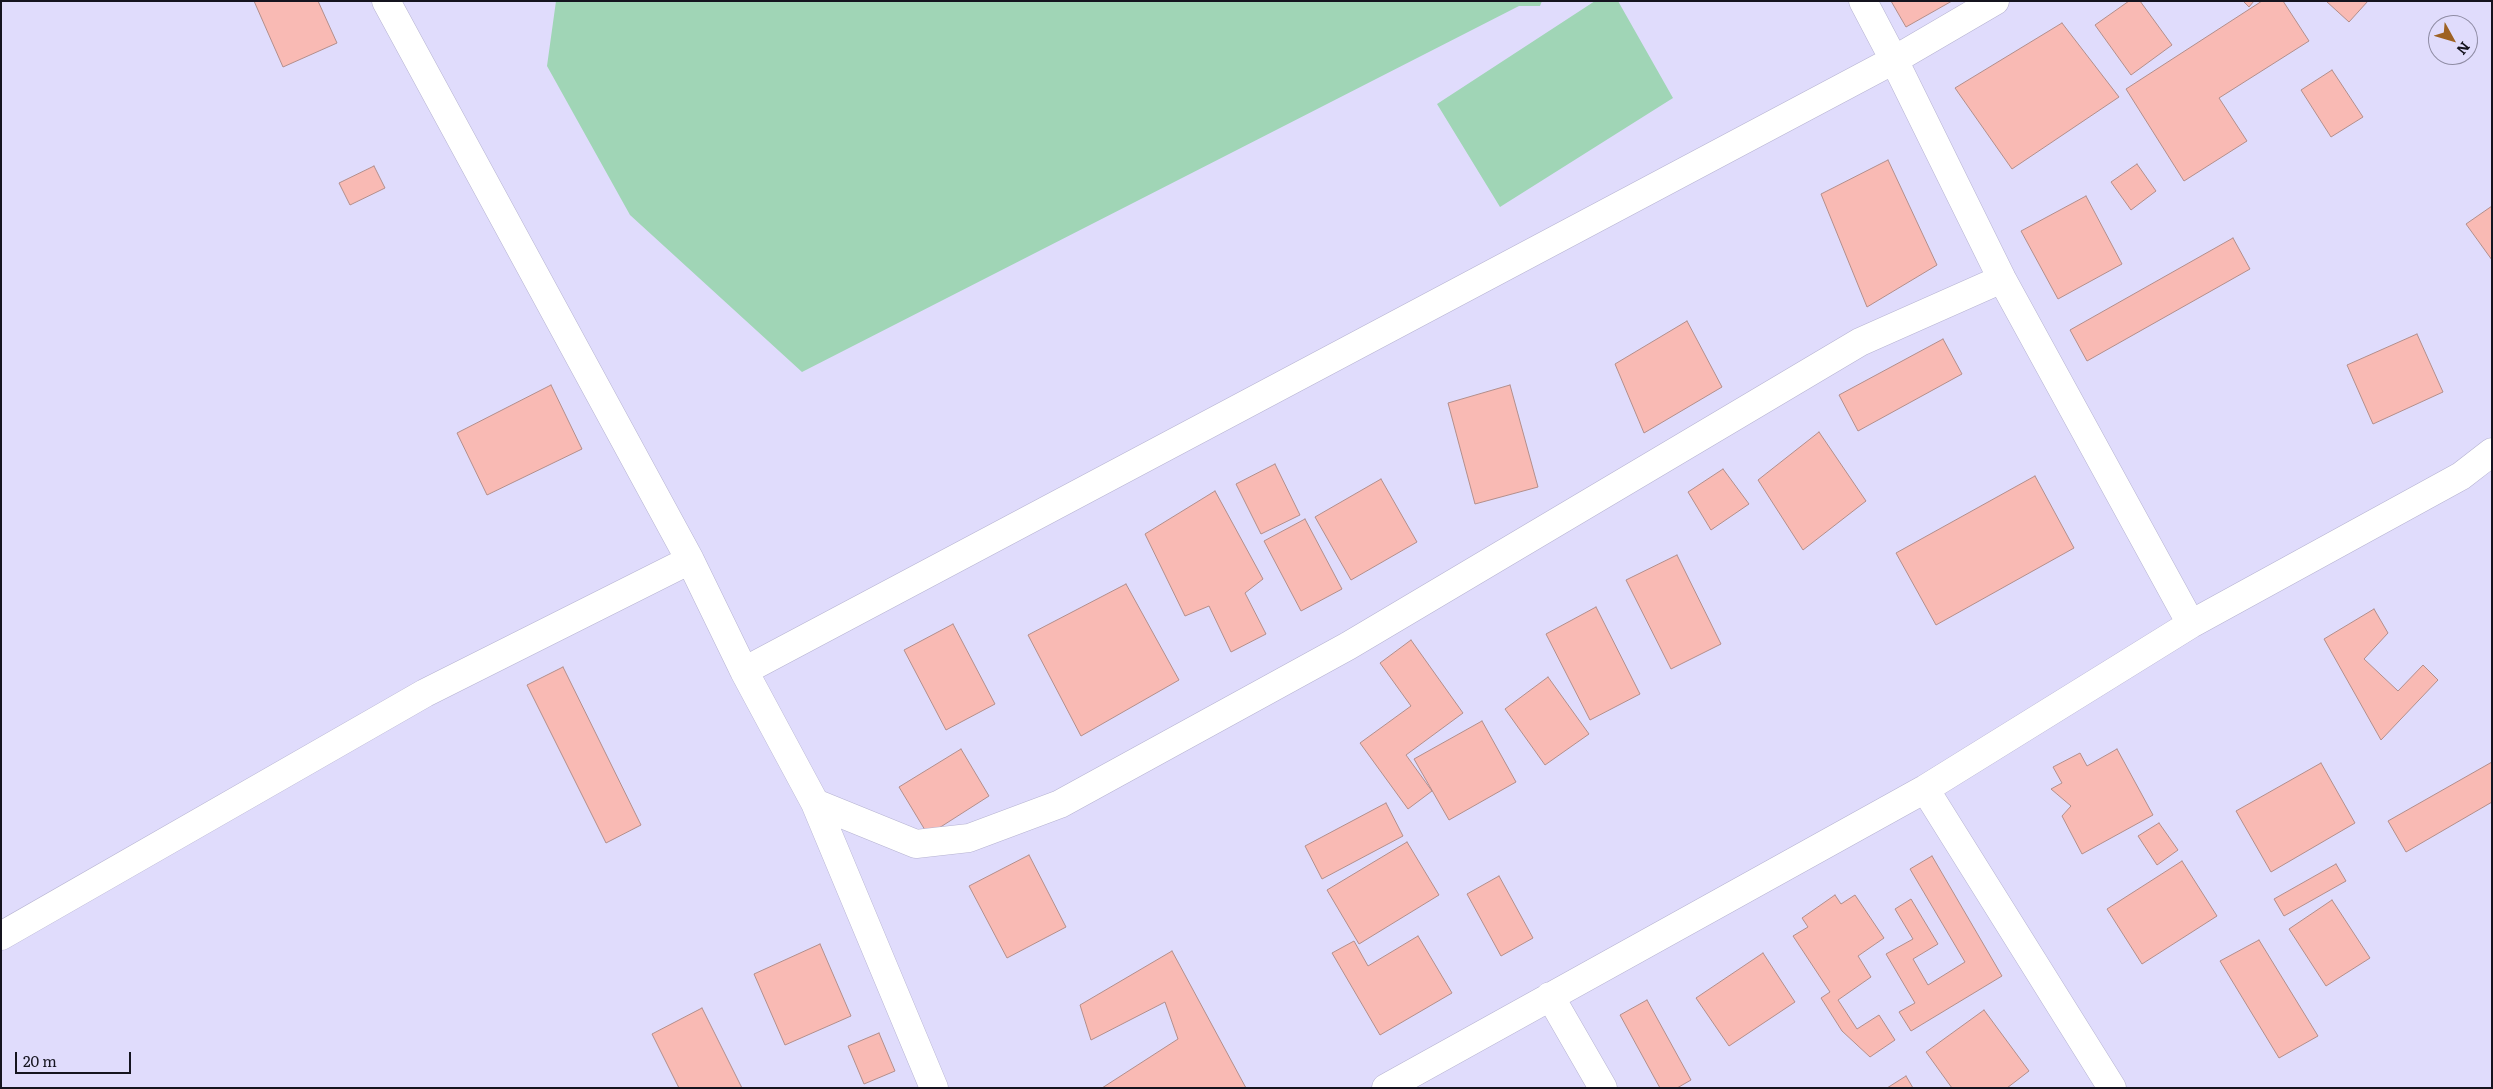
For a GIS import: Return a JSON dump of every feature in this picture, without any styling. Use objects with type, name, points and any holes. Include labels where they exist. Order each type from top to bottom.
[{"type":"street","points":[[386,1],[690,560],[744,671],[815,803],[934,1088]]},
{"type":"street","points":[[1863,1],[2002,279],[2191,624]]},
{"type":"street","points":[[744,671],[1894,60],[1995,1]]},
{"type":"street","points":[[815,803],[916,844],[969,838],[1060,804],[1348,646],[1860,342],[2002,279]]},
{"type":"street","points":[[1386,1088],[1925,789],[2191,624],[2461,476],[2492,452]]},
{"type":"street","points":[[1,936],[425,693],[690,560]]},
{"type":"street","points":[[1925,789],[2112,1088]]},
{"type":"street","points":[[1550,996],[1603,1088]]},
{"type":"green space","points":[[556,1],[1542,1],[1540,6],[1519,6],[802,372],[630,215],[547,66]]},
{"type":"green space","points":[[1595,1],[1618,1],[1673,98],[1500,207],[1437,104]]},
{"type":"building","points":[[254,1],[318,1],[337,43],[283,67]]},
{"type":"building","points":[[1891,1],[1952,1],[1906,27]]},
{"type":"building","points":[[2129,1],[2140,1],[2172,45],[2131,75],[2095,25]]},
{"type":"building","points":[[2243,1],[2254,1],[2249,7]]},
{"type":"building","points":[[2262,1],[2283,1],[2309,41],[2219,98],[2247,141],[2184,181],[2126,89]]},
{"type":"building","points":[[2326,1],[2368,1],[2349,22]]},
{"type":"building","points":[[2062,23],[2119,97],[2012,169],[1955,88]]},
{"type":"building","points":[[2332,70],[2363,117],[2331,137],[2301,90]]},
{"type":"building","points":[[1888,160],[1937,265],[1867,307],[1821,194]]},
{"type":"building","points":[[2137,164],[2156,191],[2131,210],[2111,182]]},
{"type":"building","points":[[374,166],[385,188],[350,205],[339,183]]},
{"type":"building","points":[[2086,196],[2122,264],[2058,299],[2021,231]]},
{"type":"building","points":[[2492,206],[2492,260],[2466,224]]},
{"type":"building","points":[[2233,238],[2250,269],[2087,361],[2070,330]]},
{"type":"building","points":[[1687,321],[1722,387],[1644,433],[1615,364]]},
{"type":"building","points":[[2417,334],[2443,392],[2373,424],[2347,365]]},
{"type":"building","points":[[1943,339],[1962,374],[1858,431],[1839,395]]},
{"type":"building","points":[[551,385],[582,449],[487,495],[457,433]]},
{"type":"building","points":[[1510,385],[1538,487],[1475,504],[1448,403]]},
{"type":"building","points":[[1819,432],[1866,501],[1803,550],[1758,480]]},
{"type":"building","points":[[1275,464],[1300,515],[1261,534],[1236,484]]},
{"type":"building","points":[[1723,469],[1749,504],[1711,530],[1688,492]]},
{"type":"building","points":[[2035,476],[2074,548],[1936,625],[1896,553]]},
{"type":"building","points":[[1381,479],[1417,542],[1351,580],[1315,517]]},
{"type":"building","points":[[1215,491],[1263,579],[1245,593],[1266,634],[1231,652],[1209,606],[1185,616],[1145,534]]},
{"type":"building","points":[[1305,519],[1342,589],[1301,611],[1264,541]]},
{"type":"building","points":[[1677,555],[1721,644],[1671,669],[1626,580]]},
{"type":"building","points":[[1126,584],[1179,680],[1081,736],[1028,635]]},
{"type":"building","points":[[1596,607],[1640,694],[1590,720],[1546,634]]},
{"type":"building","points":[[2374,609],[2388,633],[2364,659],[2398,691],[2423,665],[2438,680],[2381,740],[2324,639]]},
{"type":"building","points":[[953,624],[995,704],[946,730],[904,650]]},
{"type":"building","points":[[1411,640],[1463,713],[1406,755],[1432,791],[1408,809],[1360,743],[1411,706],[1380,663]]},
{"type":"building","points":[[563,667],[641,825],[606,843],[527,685]]},
{"type":"building","points":[[1548,677],[1589,734],[1545,765],[1505,709]]},
{"type":"building","points":[[1482,721],[1516,782],[1449,820],[1414,759]]},
{"type":"building","points":[[961,749],[989,796],[928,835],[899,787]]},
{"type":"building","points":[[2117,749],[2153,815],[2082,854],[2062,816],[2071,806],[2051,789],[2062,783],[2053,767],[2080,753],[2087,766]]},
{"type":"building","points":[[2492,762],[2492,802],[2406,852],[2388,821]]},
{"type":"building","points":[[2321,763],[2355,823],[2271,872],[2236,811]]},
{"type":"building","points":[[1386,803],[1403,836],[1322,879],[1305,846]]},
{"type":"building","points":[[2159,823],[2178,850],[2157,865],[2138,836]]},
{"type":"building","points":[[1407,842],[1439,895],[1359,944],[1327,890]]},
{"type":"building","points":[[1029,855],[1066,927],[1007,958],[969,886]]},
{"type":"building","points":[[1932,856],[2002,976],[1911,1031],[1899,1012],[1915,1003],[1886,954],[1913,939],[1895,909],[1911,899],[1938,944],[1913,959],[1928,985],[1965,962],[1910,869]]},
{"type":"building","points":[[2182,861],[2217,916],[2142,964],[2107,909]]},
{"type":"building","points":[[2336,864],[2346,881],[2284,916],[2274,899]]},
{"type":"building","points":[[1499,876],[1533,938],[1501,956],[1467,894]]},
{"type":"building","points":[[1835,895],[1841,904],[1855,895],[1884,938],[1858,956],[1871,977],[1838,1000],[1857,1029],[1879,1015],[1895,1040],[1870,1057],[1842,1031],[1821,998],[1830,992],[1793,936],[1808,927],[1802,918]]},
{"type":"building","points":[[2332,900],[2370,958],[2326,986],[2289,929]]},
{"type":"building","points":[[1418,936],[1452,993],[1380,1035],[1332,953],[1354,941],[1368,966]]},
{"type":"building","points":[[2259,940],[2318,1036],[2279,1058],[2220,961]]},
{"type":"building","points":[[820,944],[851,1016],[785,1045],[754,974]]},
{"type":"building","points":[[1172,951],[1246,1088],[1102,1088],[1178,1039],[1165,1002],[1091,1040],[1080,1005]]},
{"type":"building","points":[[1763,953],[1795,1002],[1729,1046],[1696,998]]},
{"type":"building","points":[[1647,1000],[1691,1080],[1677,1088],[1660,1088],[1620,1015]]},
{"type":"building","points":[[702,1008],[742,1088],[679,1088],[652,1034]]},
{"type":"building","points":[[1984,1010],[2029,1071],[2007,1088],[1952,1088],[1926,1052]]},
{"type":"building","points":[[879,1033],[895,1071],[864,1084],[848,1046]]},
{"type":"building","points":[[1906,1076],[1913,1088],[1887,1088]]}]
